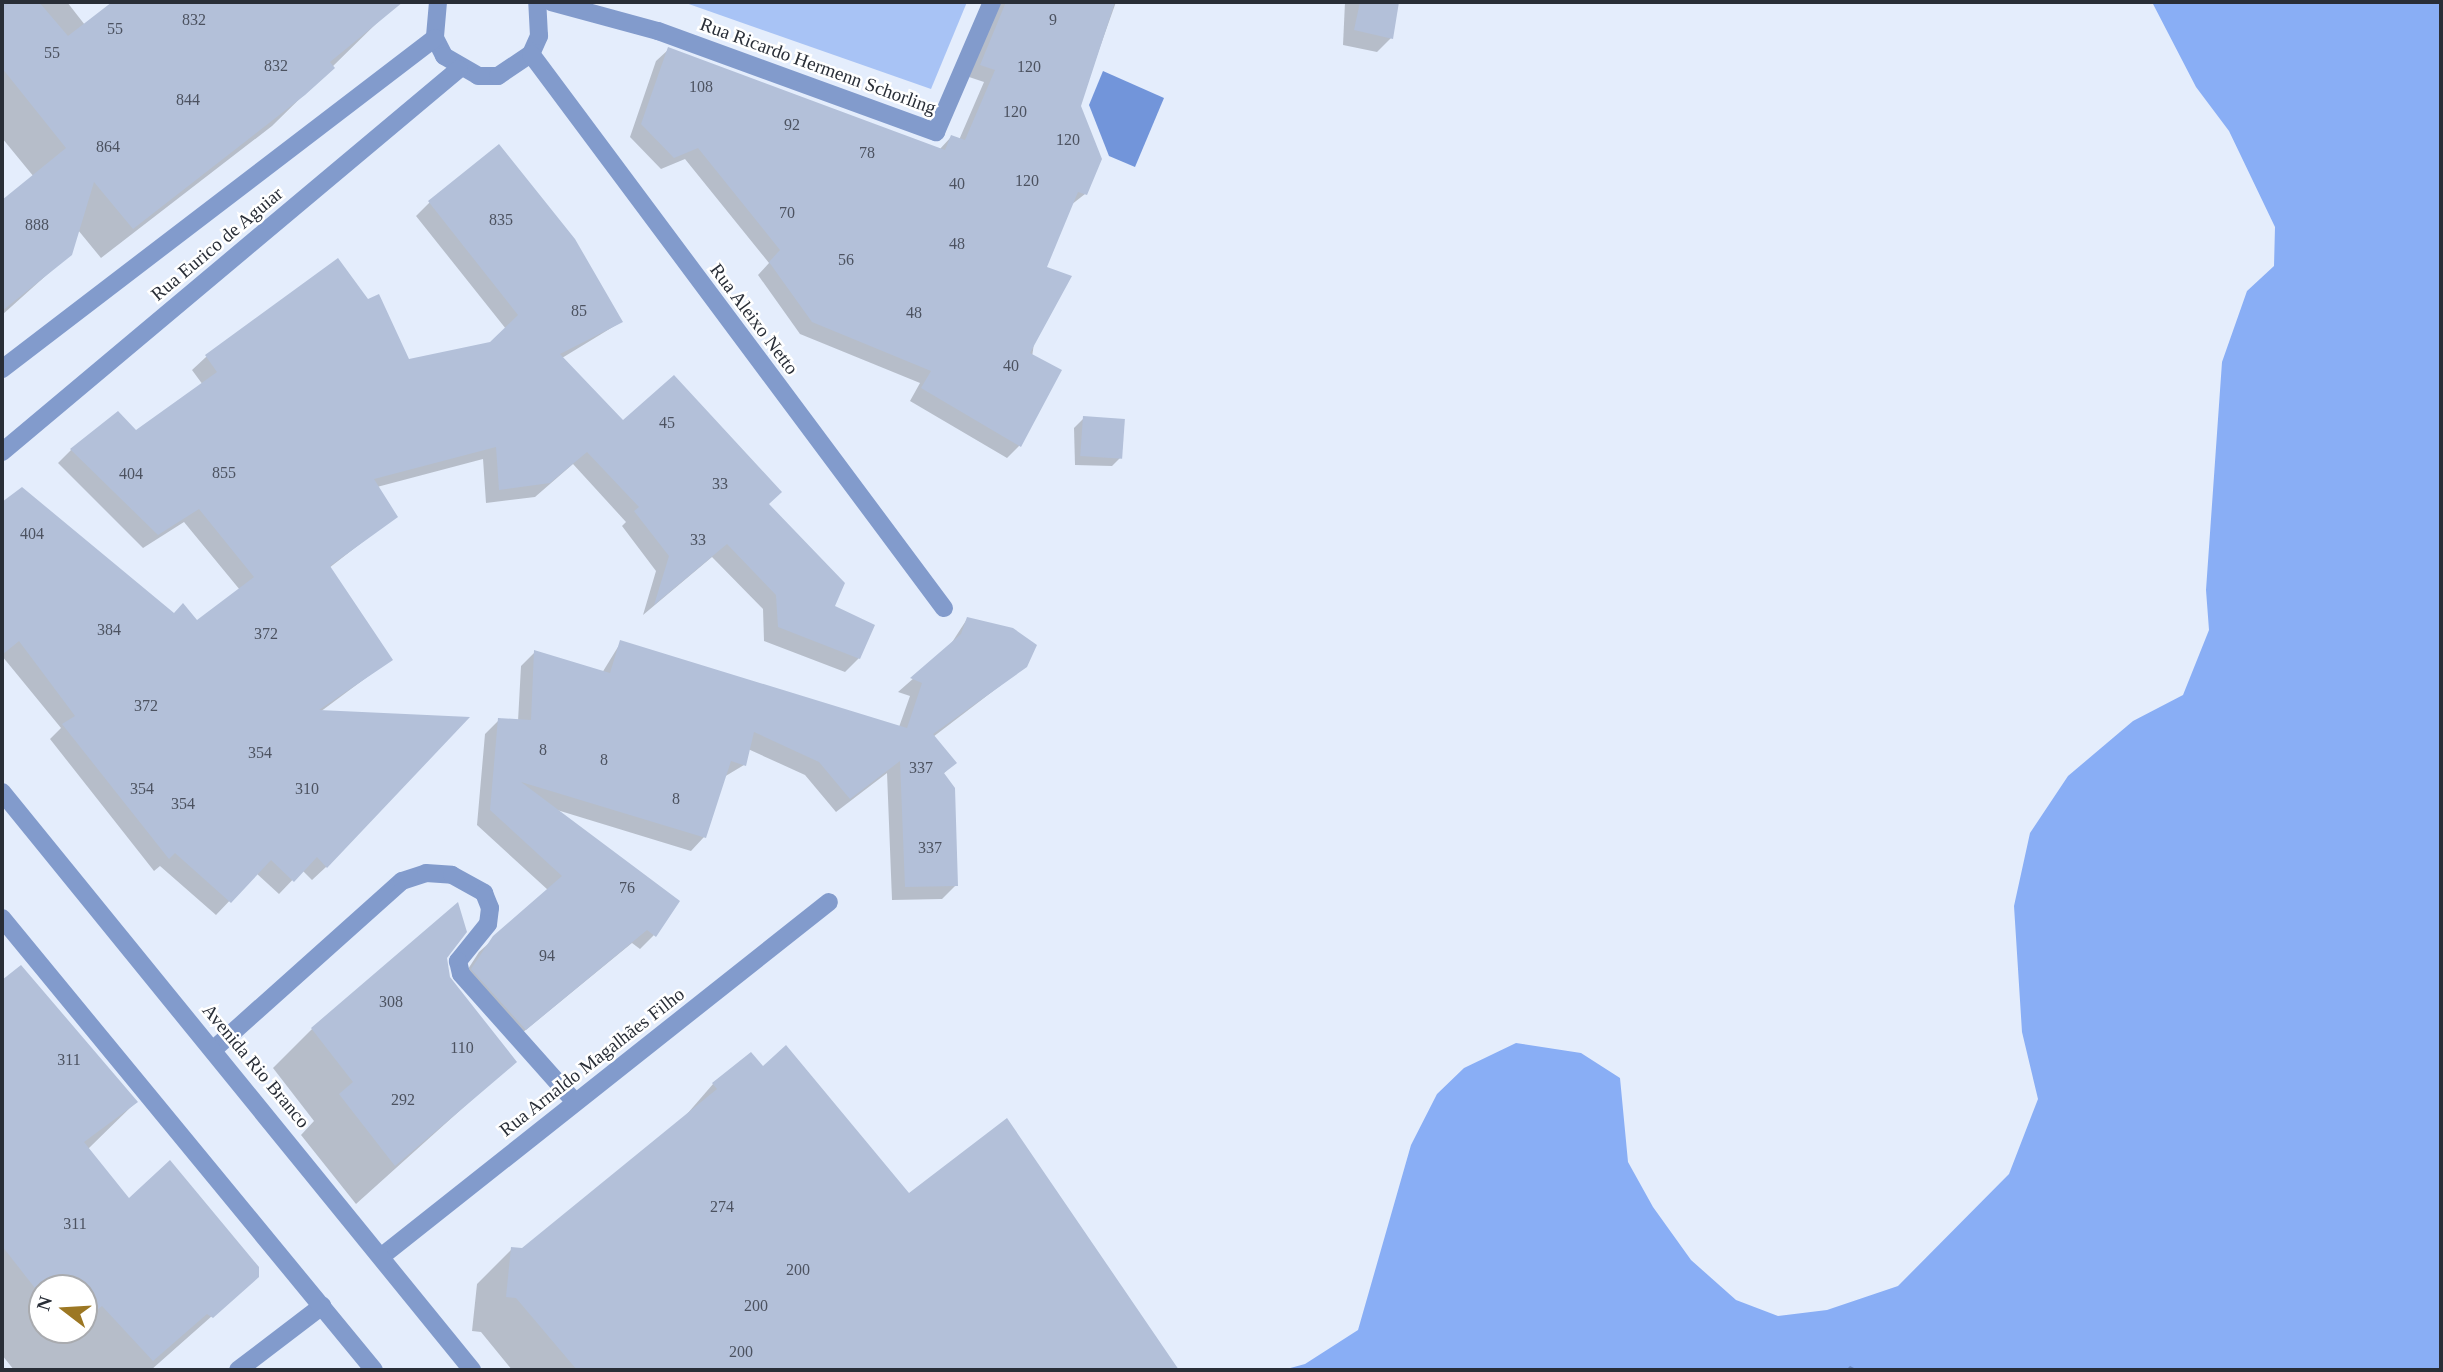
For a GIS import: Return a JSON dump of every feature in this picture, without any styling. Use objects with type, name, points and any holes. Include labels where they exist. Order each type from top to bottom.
[{"type":"street","points":[[439,2],[435,38],[459,69],[498,76],[531,54],[539,36],[537,2]]},
{"type":"street","name":"Rua Ricardo Hermenn Schorling","points":[[551,2],[658,32],[936,132],[992,2]]},
{"type":"street","name":"Rua Eurico de Aguiar","points":[[2,369],[435,38]]},
{"type":"street","name":"Rua Aleixo Netto","points":[[531,54],[944,608]]},
{"type":"street","name":"Rua Eurico de Aguiar","points":[[2,452],[459,69]]},
{"type":"street","name":"Avenida Rio Branco","points":[[2,792],[214,1049],[472,1370]]},
{"type":"street","points":[[214,1049],[402,881],[426,873],[452,875],[484,893],[490,908],[488,924],[458,961],[461,974],[575,1102]]},
{"type":"street","name":"Rua Arnaldo Magalhães Filho","points":[[382,1256],[829,902]]},
{"type":"street","points":[[2,918],[374,1370]]},
{"type":"street","points":[[238,1370],[322,1306]]},
{"type":"shaded area","points":[[683,2],[967,2],[931,89]]},
{"type":"shaded area","points":[[2152,2],[2441,2],[2441,1370],[1283,1370],[1305,1364],[1358,1330],[1411,1145],[1437,1094],[1464,1068],[1516,1043],[1581,1053],[1620,1078],[1628,1162],[1653,1207],[1691,1260],[1736,1300],[1778,1316],[1827,1310],[1898,1286],[2009,1174],[2038,1099],[2022,1032],[2014,906],[2030,833],[2068,776],[2133,721],[2183,695],[2209,630],[2206,590],[2222,362],[2247,291],[2274,266],[2275,227],[2229,131],[2196,87]]},
{"type":"shaded area","points":[[1103,71],[1164,98],[1135,167],[1109,156],[1089,105]]},
{"type":"building","points":[[2,2],[39,2],[68,36],[112,2],[403,2],[330,62],[335,68],[305,95],[133,229],[94,182],[72,255],[2,311],[2,200],[66,148],[2,68]]},
{"type":"building","points":[[1006,2],[1115,2],[1081,106],[1102,159],[1087,195],[1078,192],[1047,267],[1072,276],[1030,353],[1062,370],[1021,447],[921,388],[931,371],[812,322],[769,262],[780,250],[698,148],[674,158],[641,124],[668,47],[945,150],[951,135],[965,140],[995,70],[980,65]]},
{"type":"building","points":[[1360,2],[1399,2],[1393,39],[1354,30]]},
{"type":"building","points":[[499,144],[575,239],[623,322],[560,354],[623,420],[674,375],[782,492],[769,504],[845,583],[835,606],[875,625],[860,659],[778,627],[776,595],[727,544],[654,605],[669,556],[634,511],[639,507],[587,452],[550,483],[499,490],[496,447],[374,479],[398,517],[330,566],[393,660],[319,710],[470,717],[327,868],[317,857],[294,882],[271,860],[231,903],[175,853],[169,859],[62,724],[75,716],[19,641],[2,655],[2,502],[22,487],[174,613],[183,603],[197,620],[254,577],[199,509],[158,535],[70,449],[118,411],[136,430],[217,372],[205,355],[338,258],[368,299],[379,294],[409,359],[490,342],[518,315],[428,201]]},
{"type":"building","points":[[1083,416],[1125,419],[1122,459],[1080,456]]},
{"type":"building","points":[[967,617],[1013,628],[1037,645],[1027,667],[933,734],[957,763],[944,773],[955,788],[958,886],[905,887],[900,761],[850,799],[819,762],[754,732],[746,766],[731,761],[706,838],[521,782],[680,901],[656,937],[647,930],[526,1030],[471,969],[493,936],[562,876],[490,810],[498,718],[531,720],[534,650],[610,673],[620,640],[907,728],[922,683],[910,678],[961,634]]},
{"type":"building","points":[[458,902],[467,932],[447,958],[450,977],[517,1062],[395,1166],[339,1094],[353,1082],[311,1028]]},
{"type":"building","points":[[21,965],[138,1102],[84,1142],[129,1198],[170,1160],[259,1267],[259,1277],[213,1318],[207,1314],[153,1361],[102,1306],[98,1309],[98,1274],[28,1274],[28,1279],[2,1246],[2,980]]},
{"type":"building","points":[[786,1045],[909,1193],[1007,1118],[1179,1370],[577,1370],[516,1298],[506,1297],[511,1247],[522,1248],[717,1089],[712,1083],[751,1052],[763,1066]]}]
